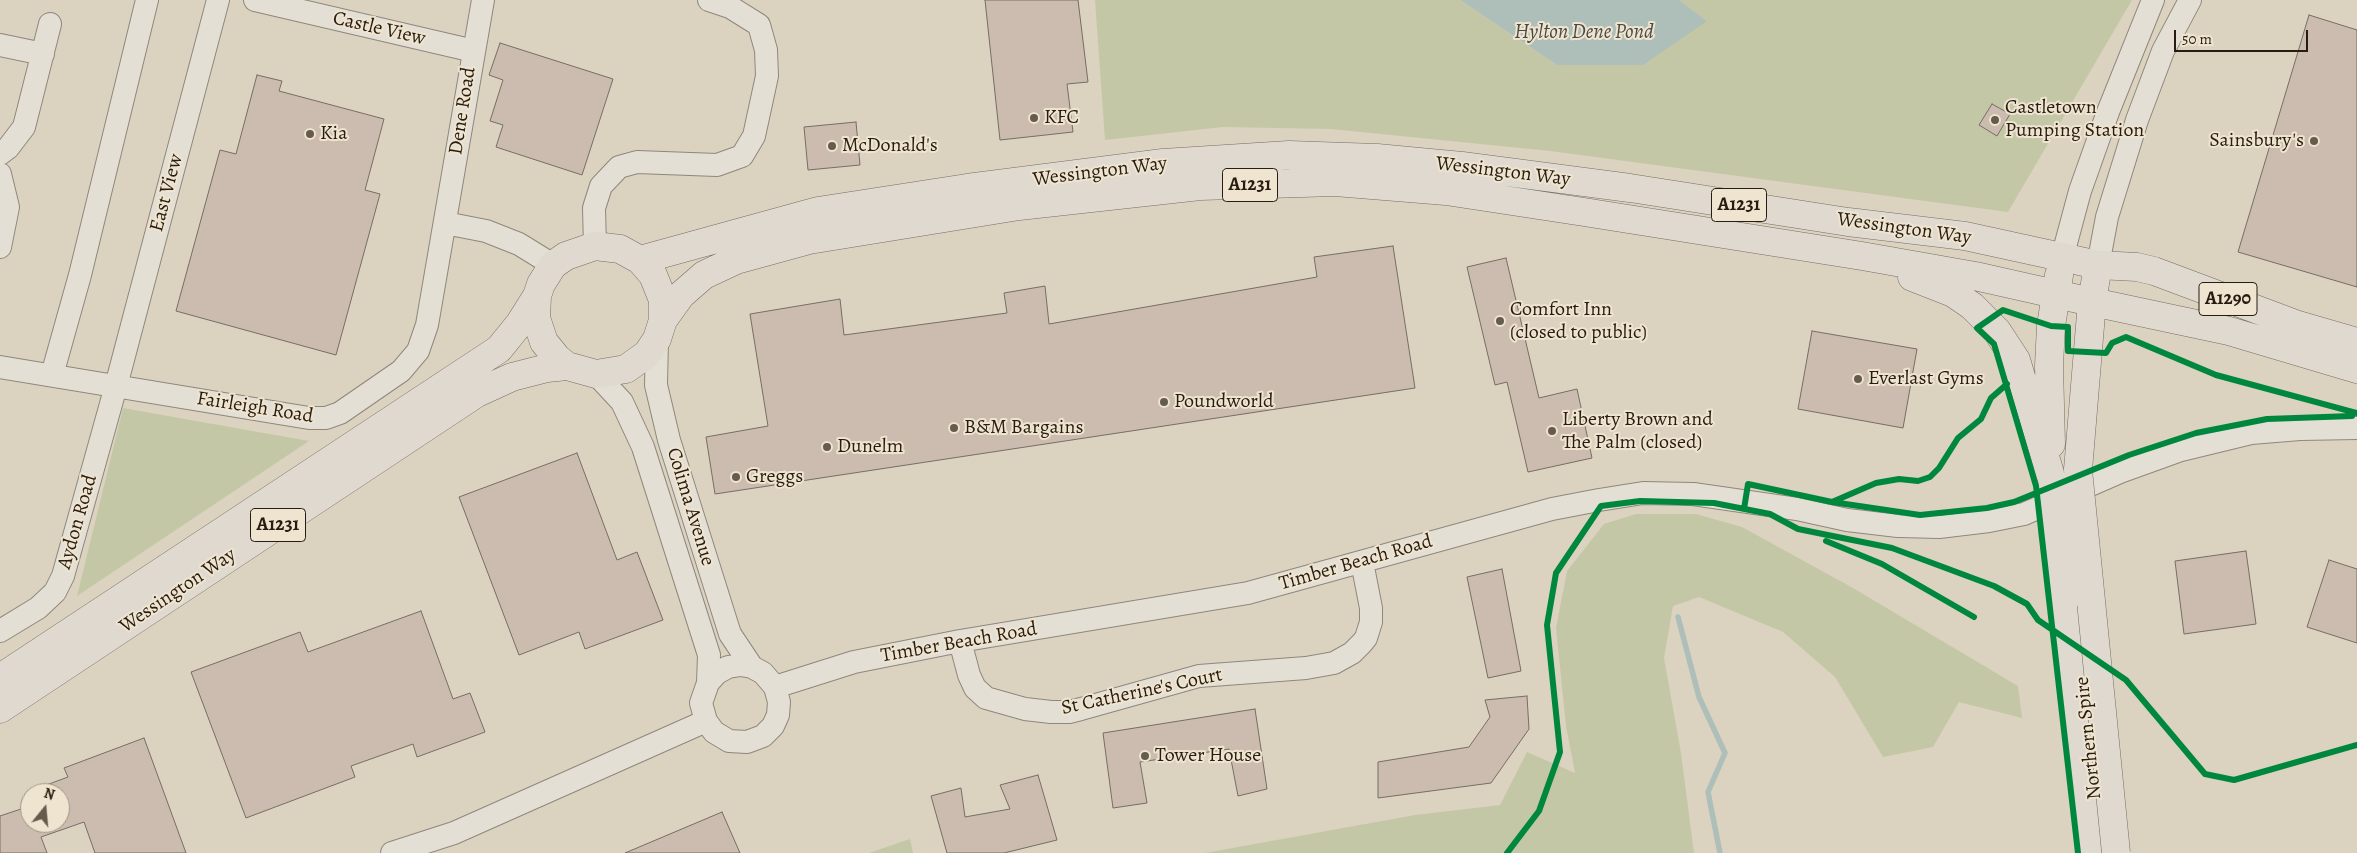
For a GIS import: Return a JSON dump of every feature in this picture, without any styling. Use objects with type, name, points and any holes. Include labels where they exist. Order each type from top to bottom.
[{"type":"main road","name":"Wessington Way","points":[[640,260],[818,211],[967,188],[1163,163],[1289,155],[1376,158],[1462,166],[1620,187],[1848,222],[1965,236],[2098,265],[2137,267],[2154,271],[2298,325],[2357,342]]},
{"type":"main road","name":"Wessington Way","points":[[537,296],[536,318],[544,342],[556,358],[567,366],[596,374],[626,369],[647,354],[681,295],[704,275],[736,260],[809,240],[1019,206],[1200,186],[1335,182],[1446,191],[1862,256],[1975,276],[2229,331],[2357,368]]},
{"type":"main road","points":[[553,265],[566,256],[596,246],[620,249],[640,260],[653,275],[663,300],[660,330]]},
{"type":"main road","points":[[1862,256],[1953,293],[1972,306],[1997,331],[2016,360],[2052,480]]},
{"type":"main road","points":[[2052,480],[2049,366],[2051,326],[2062,258]]},
{"type":"main road","name":"Wessington Way","points":[[0,678],[499,349],[520,323],[553,265]]},
{"type":"main road","name":"Northern Spire","points":[[2098,265],[2092,302],[2078,470],[2116,853]]},
{"type":"main road","name":"Wessington Way","points":[[0,709],[477,393],[512,377],[547,368],[567,366]]},
{"type":"main road","name":"Northern Spire","points":[[2052,480],[2090,853]]},
{"type":"street","points":[[52,375],[80,275],[147,0]]},
{"type":"street","name":"East View","points":[[116,386],[218,0]]},
{"type":"street","name":"Castle View","points":[[255,0],[474,50]]},
{"type":"street","name":"Dene Road","points":[[445,223],[483,0]]},
{"type":"street","points":[[596,246],[594,208],[601,186],[619,167],[637,162],[717,165],[742,156],[754,136],[768,76],[766,50],[759,25],[730,6],[709,0]]},
{"type":"street","points":[[2062,258],[2080,191],[2105,120],[2154,0]]},
{"type":"street","points":[[2098,265],[2107,217],[2138,120],[2163,51],[2190,0]]},
{"type":"street","points":[[0,154],[8,148],[24,127],[50,24]]},
{"type":"street","points":[[0,45],[43,54]]},
{"type":"street","points":[[0,174],[8,207],[0,247]]},
{"type":"street","points":[[445,223],[486,231],[519,244],[553,265]]},
{"type":"street","name":"Fairleigh Road","points":[[0,367],[310,418],[326,418],[340,412],[401,371],[418,351],[427,325],[445,223]]},
{"type":"street","name":"Colima Avenue","points":[[660,330],[656,385],[669,440],[730,634],[752,667]]},
{"type":"street","name":"Colima Avenue","points":[[596,374],[612,389],[622,402],[643,447],[709,655],[708,683]]},
{"type":"street","name":"Aydon Road","points":[[0,631],[38,608],[55,592],[63,576],[116,386]]},
{"type":"street","name":"Timber Beach Road","points":[[775,687],[854,662],[960,641],[1248,593],[1552,509],[1644,493],[1693,494],[1797,509],[1847,520],[1898,526],[1939,527],[1989,521],[2024,514],[2120,472],[2181,450],[2251,433],[2300,429],[2357,428]]},
{"type":"street","name":"St Catherine's Court","points":[[960,641],[969,675],[975,688],[986,698],[1025,709],[1050,712],[1069,712],[1200,676],[1325,665],[1334,663],[1352,653],[1366,638],[1371,622],[1371,608],[1362,562]]},
{"type":"street","points":[[741,665],[752,667],[764,673],[775,687],[779,702],[778,716],[773,726],[763,736],[747,742],[729,741],[714,732],[706,721],[702,703],[708,683],[717,673],[728,667],[741,665]]},
{"type":"street","points":[[392,853],[454,833],[706,721]]},
{"type":"green space","points":[[1095,0],[1460,0],[1557,65],[1707,21],[1679,0],[2132,0],[2008,212],[1550,151],[1331,129],[1223,127],[1105,140]]},
{"type":"green space","points":[[123,408],[309,441],[77,596]]},
{"type":"green space","points":[[1636,514],[1696,514],[1742,527],[1853,588],[2018,686],[2022,718],[1959,702],[1933,747],[1883,757],[1835,677],[1783,632],[1699,597],[1673,606],[1664,658],[1681,753],[1694,853],[1205,853],[1415,815],[1500,805],[1527,752],[1575,773],[1566,726],[1556,628],[1567,571],[1604,524]]},
{"type":"green space","points":[[910,839],[913,853],[869,853]]},
{"type":"water","name":"Hylton Dene Pond","points":[[1460,0],[1679,0],[1707,21],[1643,65],[1557,65]]},
{"type":"building","points":[[985,0],[1078,0],[1088,82],[1067,84],[1073,132],[1000,140]]},
{"type":"building","name":"Sainsbury's","points":[[2309,15],[2357,30],[2357,287],[2238,252]]},
{"type":"building","points":[[500,43],[613,79],[582,175],[496,147],[503,125],[490,121],[503,80],[489,75]]},
{"type":"building","points":[[257,75],[282,81],[279,91],[384,119],[365,190],[380,194],[336,355],[176,311],[220,150],[236,154]]},
{"type":"building","name":"Castletown Pumping Station","points":[[1992,104],[2010,114],[1997,136],[1979,125]]},
{"type":"building","name":"McDonald's","points":[[856,122],[860,165],[808,170],[804,127]]},
{"type":"building","points":[[1393,246],[1415,388],[715,494],[706,437],[768,426],[750,314],[840,299],[844,335],[1007,313],[1004,293],[1045,286],[1049,324],[1317,277],[1314,257]]},
{"type":"building","points":[[1506,258],[1539,398],[1577,389],[1592,458],[1528,472],[1507,382],[1495,385],[1467,267]]},
{"type":"building","name":"Everlast Gyms","points":[[1812,331],[1917,349],[1903,428],[1798,409]]},
{"type":"building","points":[[577,453],[617,560],[637,552],[663,620],[585,649],[579,632],[519,655],[459,497]]},
{"type":"building","points":[[2246,551],[2256,624],[2184,634],[2175,561]]},
{"type":"building","points":[[2329,560],[2357,569],[2357,643],[2307,627]]},
{"type":"building","points":[[1502,569],[1521,671],[1488,678],[1467,577]]},
{"type":"building","points":[[421,611],[453,699],[470,693],[485,732],[417,757],[413,744],[351,766],[355,777],[246,818],[191,672],[300,632],[308,652]]},
{"type":"building","points":[[1527,696],[1529,729],[1491,783],[1378,798],[1378,762],[1469,747],[1490,717],[1485,700]]},
{"type":"building","name":"Tower House","points":[[1255,709],[1267,789],[1238,796],[1229,749],[1140,762],[1147,803],[1113,808],[1103,733]]},
{"type":"building","points":[[144,738],[186,853],[95,853],[84,822],[70,827],[70,783],[52,783],[68,777],[64,768]]},
{"type":"building","points":[[1038,775],[1057,840],[1004,853],[947,853],[931,796],[961,788],[965,817],[1010,809],[1000,785]]},
{"type":"building","points":[[20,809],[20,833],[52,833],[41,837],[47,853],[0,853],[0,816]]},
{"type":"building","points":[[722,812],[740,853],[625,853]]},
{"type":"waterway","points":[[1678,617],[1699,697],[1725,753],[1708,792],[1720,853]]},
{"type":"cycle path","points":[[2078,853],[2036,486],[1994,344],[1977,328],[2003,310],[2051,326],[2068,327],[2068,351],[2106,353],[2112,343],[2126,337],[2216,375],[2357,413]]},
{"type":"cycle path","points":[[1744,509],[1748,484],[1832,502],[1876,483],[1899,479],[1918,481],[1930,477],[1939,468],[1958,438],[1981,419],[1991,398],[2007,384]]},
{"type":"cycle path","points":[[1832,502],[1920,515],[1987,508],[2014,502],[2129,455],[2196,433],[2267,419],[2352,416]]},
{"type":"cycle path","points":[[1507,853],[1539,811],[1560,752],[1547,625],[1556,573],[1601,506],[1640,501],[1714,503],[1770,514],[1798,529],[1892,548],[1994,586],[2027,604],[2038,620],[2126,680],[2205,774],[2234,780],[2357,745]]},
{"type":"cycle path","points":[[1826,541],[1882,564],[1974,617]]},
{"type":"place","name":"KFC","points":[[1034,118]]},
{"type":"place","name":"Castletown Pumping Station","points":[[1995,120]]},
{"type":"place","name":"Kia","points":[[310,134]]},
{"type":"place","name":"Sainsbury's","points":[[2314,141]]},
{"type":"place","name":"McDonald's","points":[[832,146]]},
{"type":"place","name":"Comfort Inn (closed to public)","points":[[1500,321]]},
{"type":"place","name":"Everlast Gyms","points":[[1858,379]]},
{"type":"place","name":"Poundworld","points":[[1164,402]]},
{"type":"place","name":"B&M Bargains","points":[[954,428]]},
{"type":"place","name":"Liberty Brown and The Palm (closed)","points":[[1552,431]]},
{"type":"place","name":"Dunelm","points":[[827,447]]},
{"type":"place","name":"Greggs","points":[[736,477]]},
{"type":"place","name":"Tower House","points":[[1145,756]]}]
